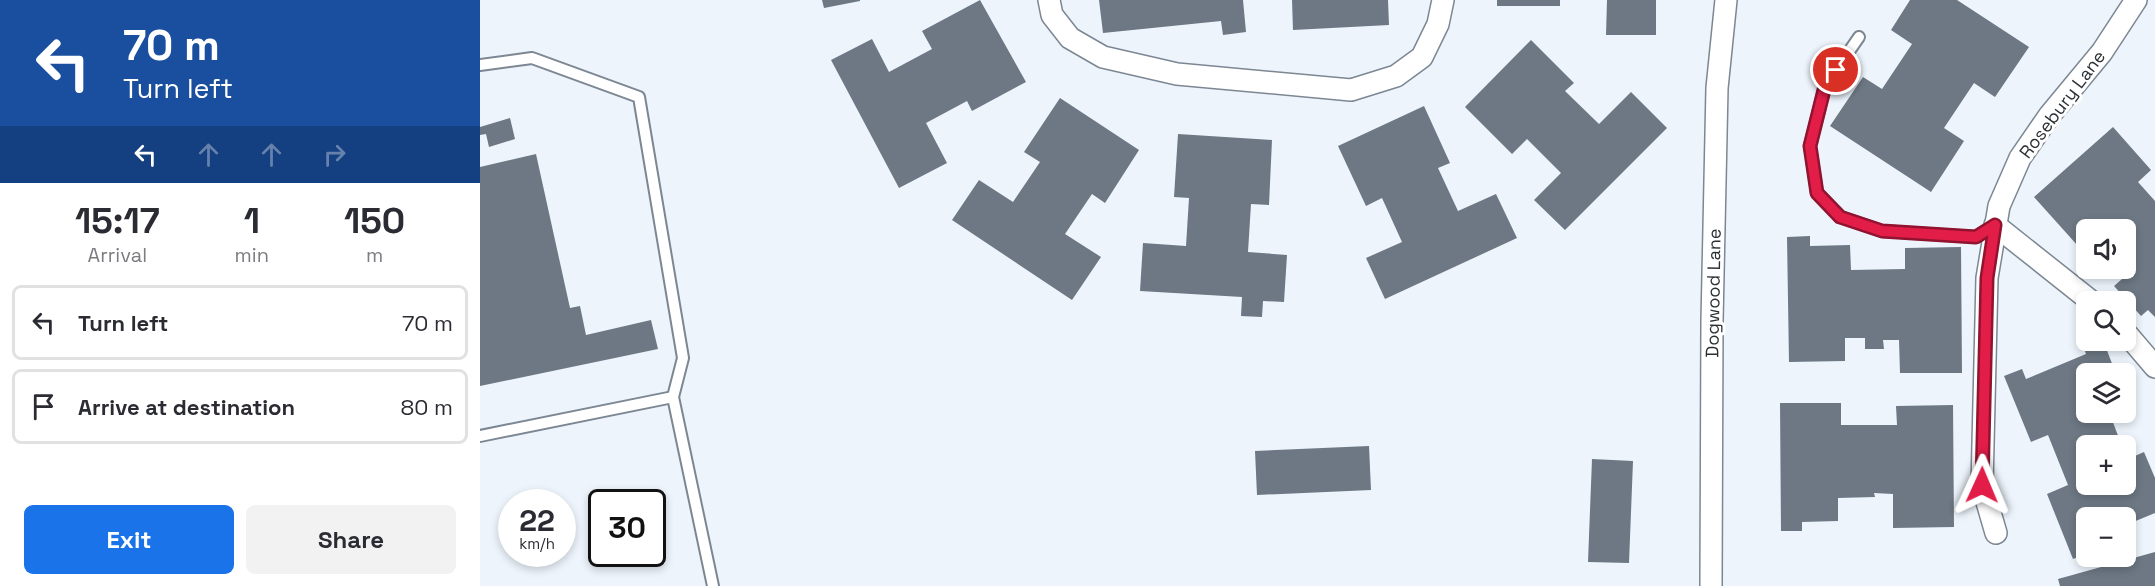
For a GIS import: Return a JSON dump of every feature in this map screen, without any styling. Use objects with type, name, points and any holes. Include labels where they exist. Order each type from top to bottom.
[{"type":"street","points":[[1049,0],[1052,15],[1070,38],[1103,57],[1177,74],[1350,90],[1396,76],[1422,57],[1438,24],[1443,0]]},
{"type":"street","name":"Dogwood Lane","points":[[1711,586],[1712,317],[1717,110],[1726,0]]},
{"type":"street","name":"Rosebury Lane","points":[[1996,533],[1982,485],[1987,278],[1999,206],[2020,158],[2049,116],[2102,52],[2136,0]]},
{"type":"street","points":[[1995,225],[2078,291]]},
{"type":"street","points":[[2136,345],[2155,367]]},
{"type":"lane","points":[[1859,37],[1825,86],[1810,146],[1817,193],[1840,217],[1882,231],[1976,237],[1995,225]]},
{"type":"lane","points":[[480,65],[532,58],[639,97],[683,358],[673,397],[713,586]]},
{"type":"lane","points":[[480,436],[673,397]]},
{"type":"building","points":[[822,0],[860,0],[860,1],[824,8]]},
{"type":"building","points":[[980,0],[1026,82],[972,111],[967,101],[926,123],[947,163],[899,188],[831,60],[872,39],[889,72],[932,49],[922,31]]},
{"type":"building","points":[[1099,0],[1243,0],[1246,32],[1223,35],[1221,21],[1103,33]]},
{"type":"building","points":[[1292,0],[1388,0],[1389,25],[1293,30]]},
{"type":"building","points":[[1497,0],[1560,0],[1560,6],[1497,6]]},
{"type":"building","points":[[1607,0],[1656,0],[1656,35],[1606,35]]},
{"type":"building","points":[[1910,0],[1957,0],[2029,47],[1995,97],[1974,83],[1944,128],[1964,141],[1931,192],[1830,126],[1863,77],[1882,89],[1912,44],[1891,30]]},
{"type":"building","points":[[1531,40],[1574,83],[1565,91],[1599,124],[1631,92],[1667,128],[1565,230],[1534,200],[1561,173],[1527,139],[1512,154],[1465,107]]},
{"type":"building","points":[[1060,98],[1139,150],[1105,203],[1092,194],[1065,234],[1101,257],[1072,300],[952,220],[979,180],[1013,202],[1040,162],[1024,152]]},
{"type":"building","points":[[1424,106],[1450,163],[1438,168],[1458,211],[1496,194],[1517,238],[1385,299],[1366,258],[1402,242],[1382,198],[1366,206],[1338,146]]},
{"type":"building","points":[[510,118],[515,139],[489,147],[486,134],[480,135],[480,127]]},
{"type":"building","points":[[2113,127],[2151,170],[2138,182],[2155,201],[2155,317],[2148,310],[2141,316],[2136,310],[2136,291],[2118,291],[2114,286],[2122,279],[2136,279],[2136,219],[2076,219],[2076,244],[2034,197]]},
{"type":"building","points":[[1178,134],[1272,140],[1269,205],[1251,204],[1248,252],[1287,255],[1284,302],[1263,301],[1262,317],[1241,316],[1242,297],[1140,291],[1143,243],[1186,246],[1189,198],[1174,197]]},
{"type":"building","points":[[536,154],[570,308],[580,306],[586,335],[651,320],[658,349],[480,386],[480,167]]},
{"type":"building","points":[[1810,236],[1810,246],[1850,245],[1851,270],[1905,269],[1905,248],[1961,247],[1962,373],[1900,373],[1899,340],[1883,340],[1884,349],[1865,349],[1865,338],[1845,338],[1845,361],[1789,362],[1787,237]]},
{"type":"building","points":[[2085,351],[2107,351],[2112,363],[2076,363],[2076,423],[2113,423],[2118,435],[2076,435],[2076,495],[2136,495],[2136,456],[2144,452],[2155,478],[2155,513],[2136,521],[2136,507],[2076,507],[2076,558],[2073,559],[2047,494],[2068,485],[2048,435],[2031,442],[2004,376],[2022,369],[2026,379],[2086,354]]},
{"type":"building","points":[[1780,403],[1841,403],[1841,425],[1897,425],[1896,406],[1953,405],[1954,527],[1893,528],[1893,494],[1874,493],[1875,497],[1838,498],[1838,521],[1802,522],[1802,531],[1781,531]]},
{"type":"building","points":[[1369,446],[1371,490],[1257,495],[1255,451]]},
{"type":"building","points":[[1592,459],[1633,461],[1629,563],[1588,562]]},
{"type":"building","points":[[2155,552],[2155,586],[2060,586],[2058,579],[2101,567],[2136,567],[2136,557]]},
{"type":"route","points":[[1836,70],[1825,86],[1810,146],[1817,193],[1840,217],[1882,231],[1976,237],[1995,225],[1987,278],[1982,485]]}]
